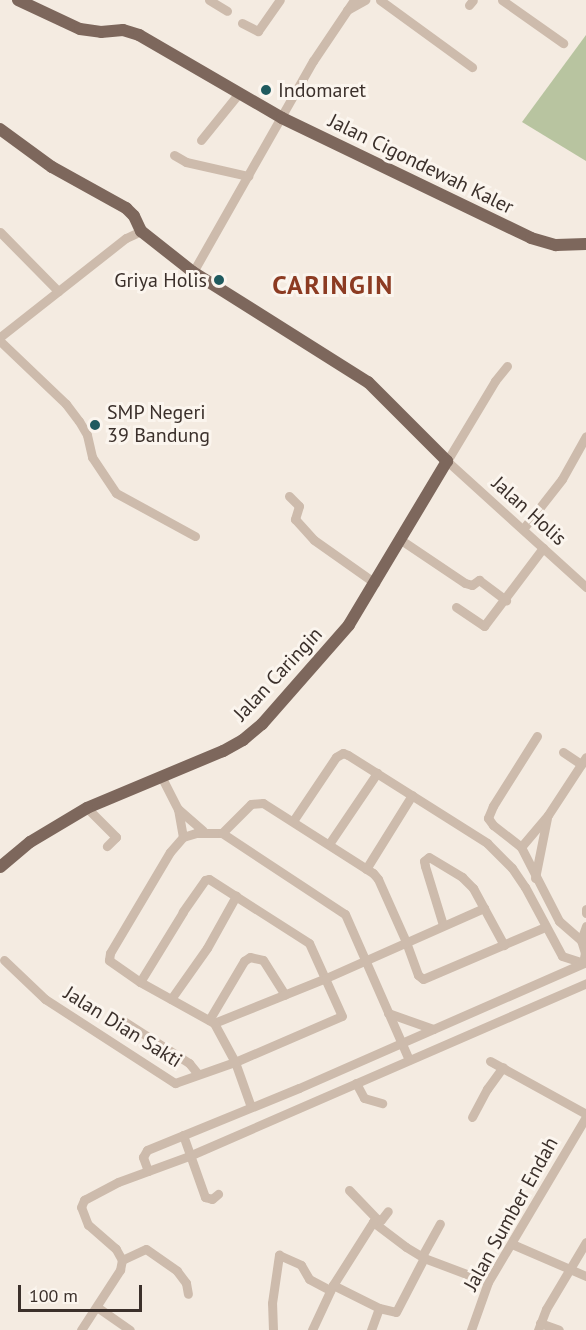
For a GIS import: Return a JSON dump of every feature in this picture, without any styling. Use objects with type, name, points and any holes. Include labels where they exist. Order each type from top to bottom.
[{"type":"main road","name":"Jalan Cigondewah Kaler","points":[[18,0],[80,29],[101,32],[123,30],[139,35],[282,118],[531,238],[556,245],[586,244]]},
{"type":"main road","points":[[0,129],[52,167],[126,208],[134,216],[141,231],[193,272],[368,382],[447,461]]},
{"type":"main road","name":"Jalan Caringin","points":[[0,867],[30,842],[87,808],[243,740],[262,724],[347,628],[447,461]]},
{"type":"street","points":[[242,23],[258,31],[280,0]]},
{"type":"street","points":[[193,272],[313,61],[354,0]]},
{"type":"street","points":[[347,10],[365,0]]},
{"type":"street","points":[[380,0],[472,67]]},
{"type":"street","points":[[502,0],[563,43]]},
{"type":"street","points":[[214,1],[227,11]]},
{"type":"street","points":[[201,140],[239,93]]},
{"type":"street","points":[[174,155],[186,162],[248,176]]},
{"type":"street","points":[[0,231],[58,291]]},
{"type":"street","points":[[2,336],[126,238],[141,231]]},
{"type":"street","points":[[0,321],[2,336],[79,421],[87,435],[92,457],[116,493],[195,536]]},
{"type":"street","points":[[447,461],[495,381],[507,366]]},
{"type":"street","points":[[522,529],[562,479],[586,436]]},
{"type":"street","name":"Jalan Holis","points":[[447,461],[586,586]]},
{"type":"street","points":[[289,496],[299,506],[296,519],[314,540],[375,583]]},
{"type":"street","points":[[401,540],[465,583],[472,585],[479,580],[506,600]]},
{"type":"street","points":[[456,607],[484,626],[506,600],[543,548]]},
{"type":"street","points":[[537,736],[489,814],[491,823],[521,847],[559,921],[581,940],[585,953],[585,964]]},
{"type":"street","points":[[521,847],[548,815],[583,760],[563,752]]},
{"type":"street","points":[[293,822],[324,772],[340,754],[348,755],[478,836],[501,856],[525,887],[562,956],[585,964]]},
{"type":"street","points":[[329,844],[377,773]]},
{"type":"street","points":[[161,776],[178,809],[183,837]]},
{"type":"street","points":[[366,869],[412,795]]},
{"type":"street","points":[[222,833],[256,802],[268,806],[366,869],[378,879],[418,975],[423,979],[545,927]]},
{"type":"street","points":[[87,808],[117,837],[106,846]]},
{"type":"street","points":[[178,809],[203,831]]},
{"type":"street","points":[[535,878],[548,815]]},
{"type":"street","points":[[251,1107],[235,1062],[211,1021],[140,982],[110,962],[108,957],[162,863],[183,837],[203,831],[222,833],[342,911],[367,958],[409,1060]]},
{"type":"street","points":[[443,925],[425,866],[424,861],[429,857],[462,877],[473,888],[504,945]]},
{"type":"street","points":[[140,982],[205,879],[211,880],[307,942],[326,978]]},
{"type":"street","points":[[171,999],[207,948],[236,896]]},
{"type":"street","points":[[211,1021],[326,978],[484,908]]},
{"type":"street","points":[[586,909],[586,914]]},
{"type":"street","points":[[581,940],[586,926]]},
{"type":"street","points":[[211,1021],[244,961],[250,957],[263,960],[285,994]]},
{"type":"street","name":"Jalan Dian Sakti","points":[[4,960],[45,999],[172,1082],[178,1083],[339,1019],[342,1014],[326,978]]},
{"type":"street","points":[[148,1171],[143,1157],[145,1152],[585,964]]},
{"type":"street","points":[[81,1330],[120,1270],[123,1260],[119,1252],[88,1226],[82,1214],[81,1203],[88,1197],[118,1182],[189,1156],[586,983]]},
{"type":"street","points":[[388,1013],[433,1029]]},
{"type":"street","points":[[122,1020],[189,1063],[198,1074]]},
{"type":"street","points":[[490,1060],[586,1115]]},
{"type":"street","points":[[472,1118],[487,1089],[503,1067]]},
{"type":"street","points":[[356,1083],[364,1098],[382,1103]]},
{"type":"street","name":"Jalan Sumber Endah","points":[[471,1330],[488,1282],[586,1115]]},
{"type":"street","points":[[183,1136],[205,1197],[212,1198],[218,1194]]},
{"type":"street","points":[[349,1190],[375,1220],[423,1257],[488,1282]]},
{"type":"street","points":[[375,1220],[381,1220],[388,1211]]},
{"type":"street","points":[[312,1330],[331,1288],[375,1220]]},
{"type":"street","points":[[273,1330],[272,1303],[279,1255],[301,1265],[309,1279],[379,1308],[396,1312],[440,1224]]},
{"type":"street","points":[[559,1330],[539,1326],[568,1269],[586,1242]]},
{"type":"street","points":[[512,1244],[586,1276]]},
{"type":"street","points":[[123,1260],[146,1249],[177,1271],[186,1283],[188,1294]]},
{"type":"street","points":[[97,1307],[130,1330]]},
{"type":"street","points":[[371,1330],[379,1308]]},
{"type":"green space","points":[[586,35],[586,161],[522,122]]},
{"type":"place","name":"Indomaret","points":[[266,90]]},
{"type":"place","name":"Griya Holis","points":[[219,280]]},
{"type":"place","name":"SMP Negeri 39 Bandung","points":[[95,425]]},
{"type":"district","name":"CARINGIN","points":[[333,285]]}]
